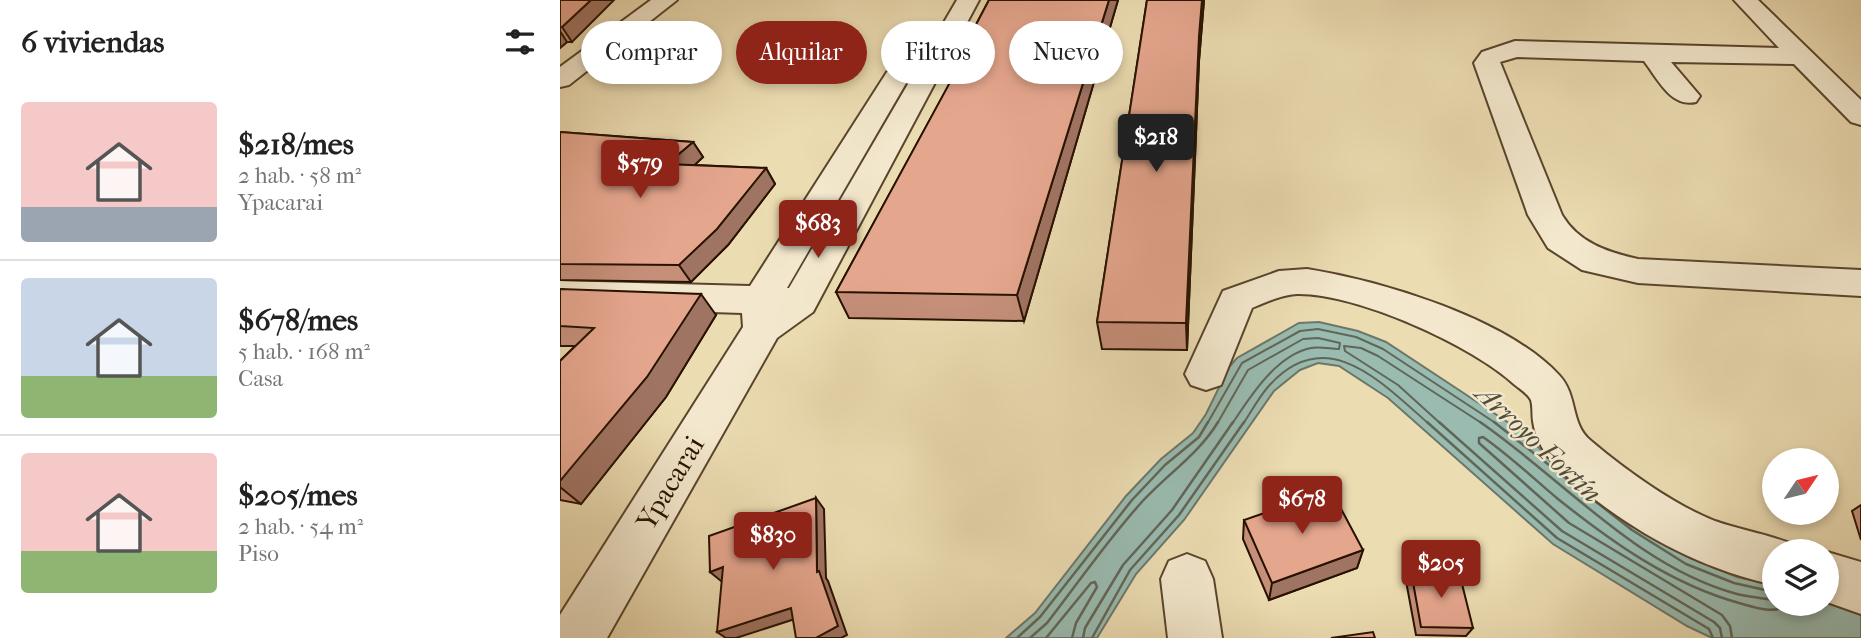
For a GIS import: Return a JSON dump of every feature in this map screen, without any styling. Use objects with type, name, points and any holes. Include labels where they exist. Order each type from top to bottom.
[{"type":"street","points":[[560,79],[666,0]]},
{"type":"street","name":"Ypacarai","points":[[933,21],[942,0]]},
{"type":"street","name":"Ypacarai","points":[[953,21],[968,0]]},
{"type":"street","points":[[1745,0],[1861,116]]},
{"type":"street","points":[[1801,56],[1515,49],[1491,57],[1487,63],[1545,215],[1560,240],[1595,261],[1638,271],[1861,283]]},
{"type":"street","points":[[1651,54],[1686,96]]},
{"type":"street","name":"Ypacarai","points":[[577,638],[762,314],[803,232],[907,84]]},
{"type":"street","name":"Ypacarai","points":[[762,314],[800,302],[838,234],[908,84]]},
{"type":"street","points":[[803,232],[838,234]]},
{"type":"street","points":[[1206,374],[1236,300],[1268,286],[1305,282],[1351,292],[1425,314],[1517,363],[1541,382],[1552,394],[1556,430],[1562,441],[1577,457],[1640,503],[1707,541],[1762,557]]},
{"type":"street","points":[[560,294],[762,314]]},
{"type":"street","points":[[1187,579],[1195,638]]},
{"type":"street","points":[[1839,581],[1861,587]]},
{"type":"water","points":[[1319,322],[1358,331],[1386,342],[1512,425],[1575,478],[1636,524],[1690,558],[1737,577],[1762,582],[1762,616],[1839,616],[1839,601],[1861,607],[1861,638],[1712,638],[1687,626],[1553,544],[1388,398],[1339,366],[1318,363],[1300,370],[1274,391],[1184,520],[1136,574],[1097,638],[1006,638],[1035,613],[1126,496],[1161,459],[1193,433],[1206,414],[1229,367],[1237,358],[1299,323]]},
{"type":"building","points":[[560,0],[591,0],[560,27]]},
{"type":"building","points":[[989,0],[1109,0],[1102,21],[1009,21],[1009,84],[1083,84],[1017,295],[836,292],[949,84],[995,84],[995,21],[978,21]]},
{"type":"building","points":[[1147,0],[1202,0],[1186,323],[1097,322]]},
{"type":"building","points":[[560,132],[693,142],[667,164],[766,168],[717,229],[679,265],[560,264]]},
{"type":"building","points":[[560,289],[701,294],[647,377],[560,481],[560,361],[594,328],[560,326]]},
{"type":"building","points":[[1331,490],[1363,550],[1272,583],[1244,520]]},
{"type":"building","points":[[816,498],[817,572],[819,571],[838,626],[816,638],[796,638],[791,608],[717,632],[723,567],[710,572],[709,536]]},
{"type":"building","points":[[1411,571],[1459,572],[1473,628],[1421,627]]},
{"type":"building","points":[[1373,632],[1375,638],[1331,638]]},
{"type":"water label","name":"Arroyo Fortín","points":[[1539,443]]}]
